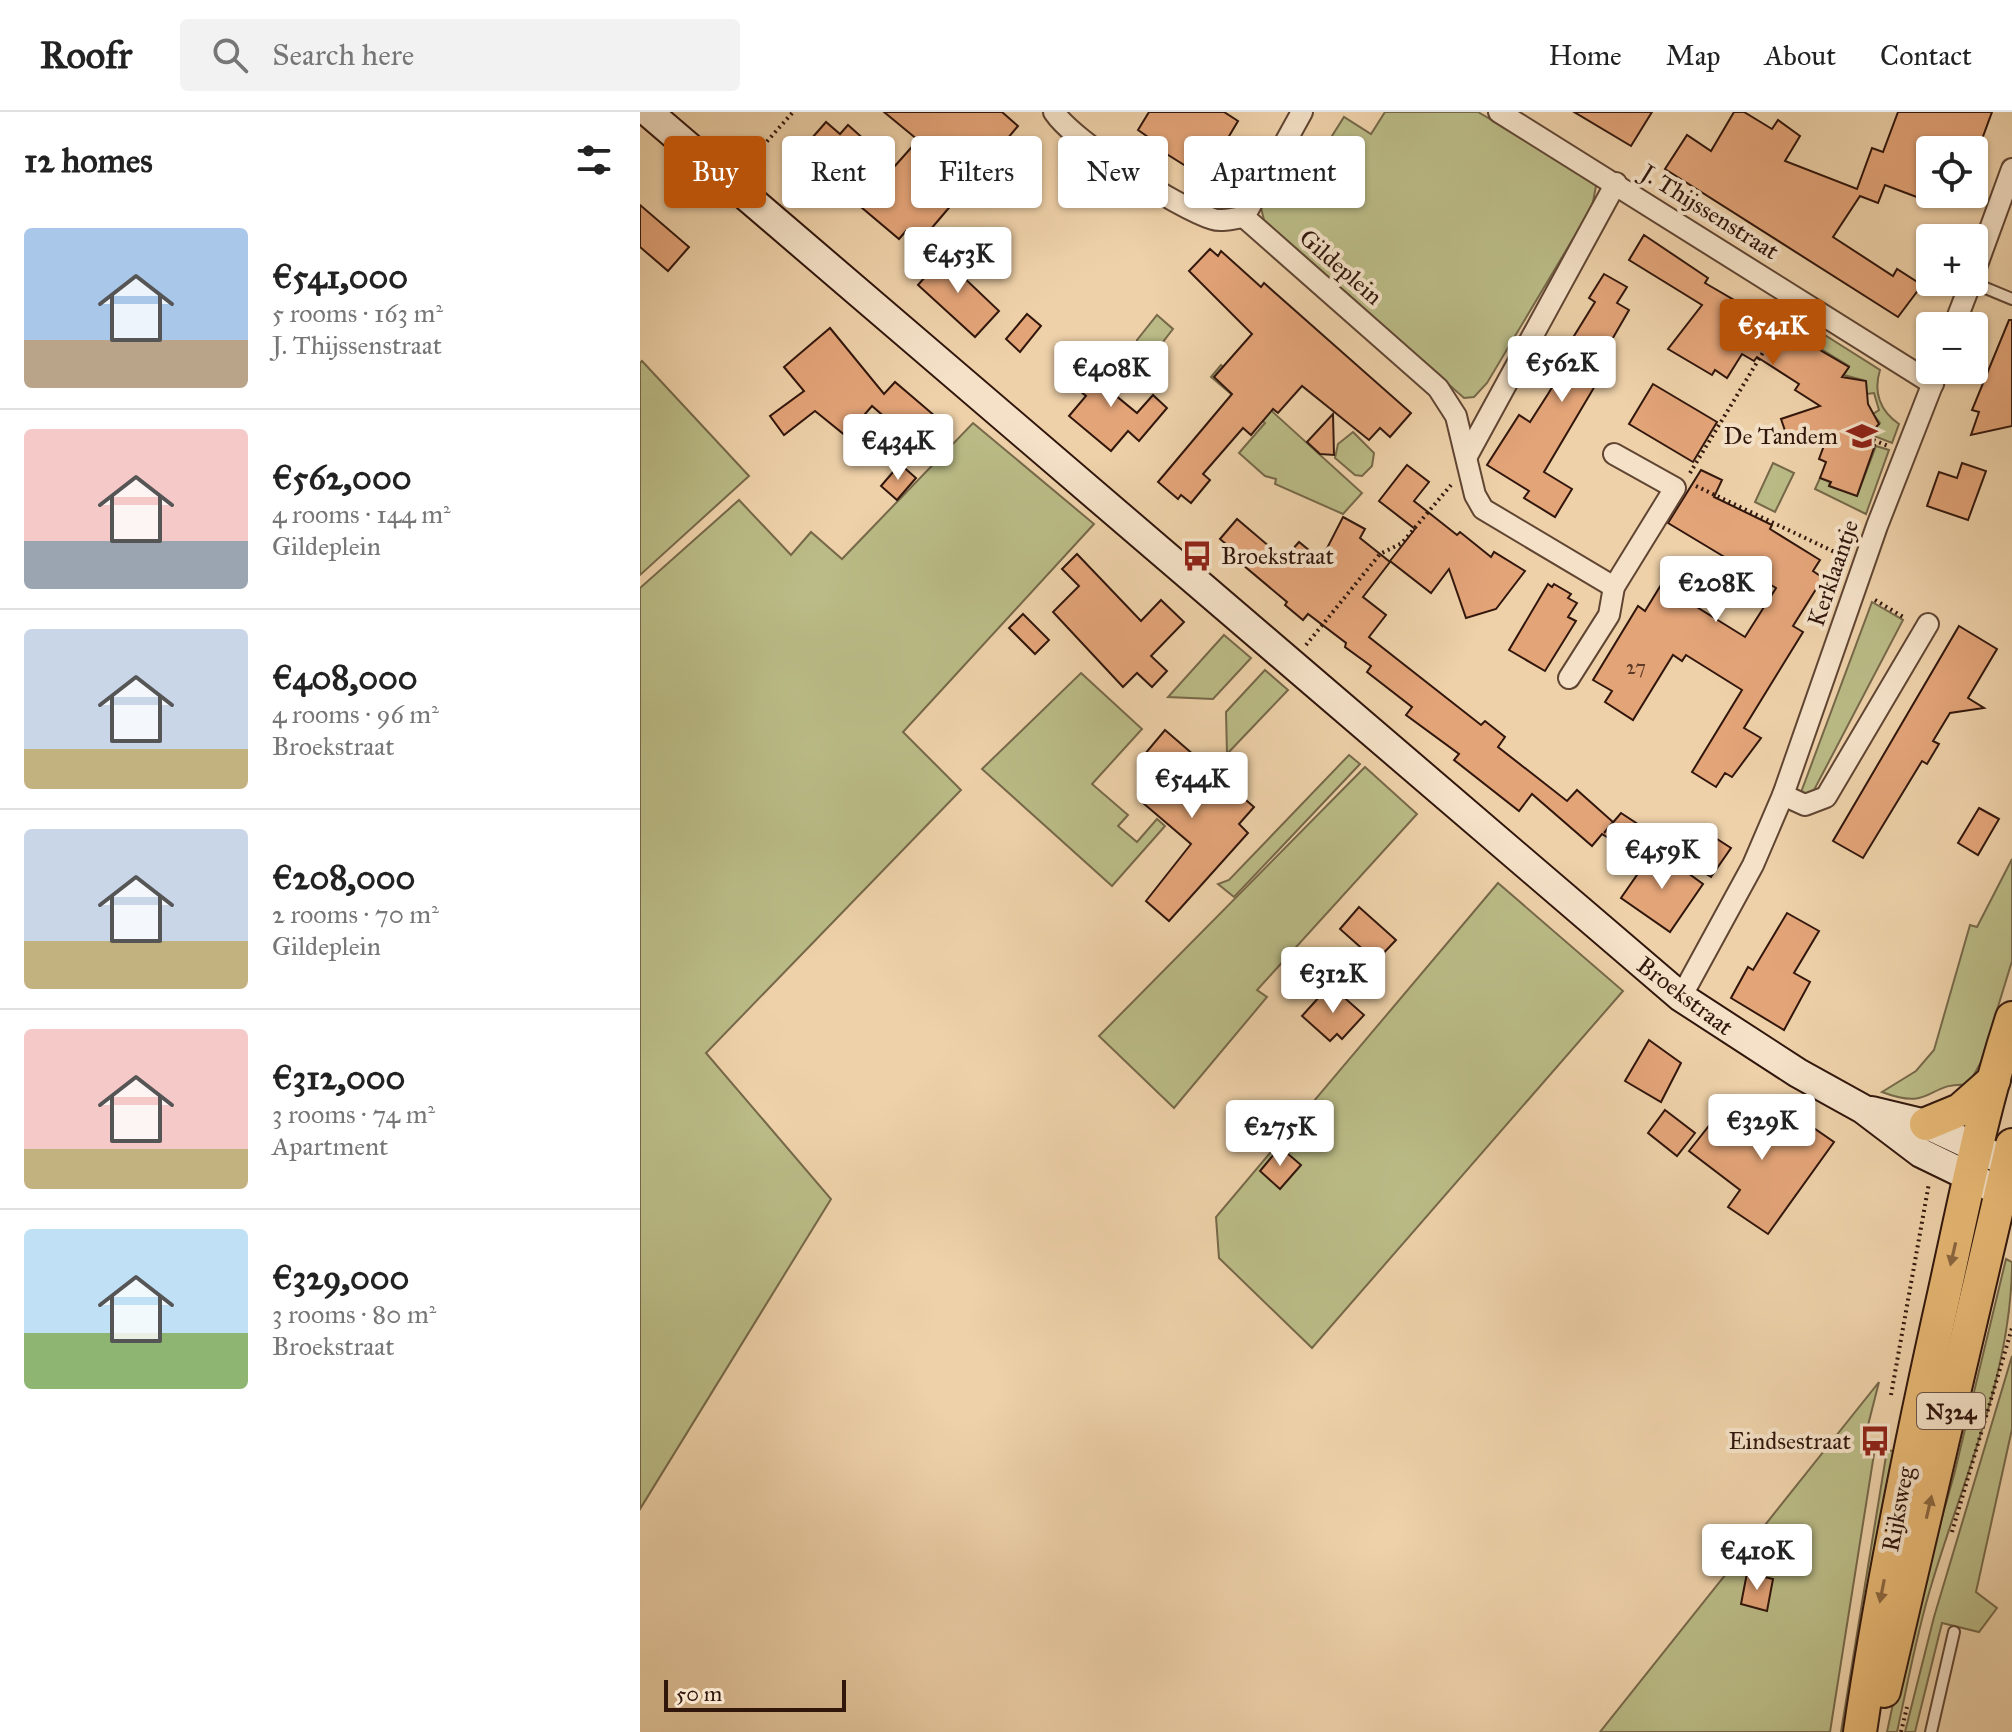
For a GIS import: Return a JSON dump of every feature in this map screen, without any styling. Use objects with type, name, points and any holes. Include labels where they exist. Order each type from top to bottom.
[{"type":"main road","name":"Broekstraat","points":[[648,112],[675,136]]},
{"type":"main road","name":"Broekstraat","points":[[758,208],[1681,997],[1798,1073],[1863,1109],[1921,1153],[1974,1164]]},
{"type":"main road","name":"N324","points":[[1974,1164],[2012,1018]]},
{"type":"main road","points":[[1926,1124],[1960,1110],[1994,1080]]},
{"type":"main road","name":"Broekstraat","points":[[1863,1109],[1926,1124],[1974,1164]]},
{"type":"main road","points":[[1974,1164],[2009,1172]]},
{"type":"main road","name":"Rijksweg","points":[[1860,1732],[1877,1615],[1910,1444],[1974,1164]]},
{"type":"main road","name":"Rijksweg","points":[[1874,1732],[2001,1232],[2009,1172]]},
{"type":"street","points":[[1054,112],[1114,163],[1215,221],[1244,217],[1302,112]]},
{"type":"street","name":"J. Thijssenstraat","points":[[1499,112],[1796,297],[1916,366]]},
{"type":"street","points":[[1988,235],[2012,169]]},
{"type":"street","points":[[1467,456],[1616,183]]},
{"type":"street","name":"Gildeplein","points":[[1244,217],[1438,388],[1456,416],[1472,481],[1483,509],[1493,518],[1614,587]]},
{"type":"street","name":"Kerklaantje","points":[[1681,997],[1753,865],[1783,795],[1855,589],[1932,384]]},
{"type":"street","points":[[1569,678],[1609,615],[1614,587],[1675,488],[1614,454]]},
{"type":"street","points":[[1783,795],[1805,805],[1826,797],[1926,626]]},
{"type":"lane","points":[[1988,289],[2012,299]]},
{"type":"lane","points":[[1931,1732],[1954,1632]]},
{"type":"path","points":[[766,142],[793,112]]},
{"type":"path","points":[[1796,297],[1686,481],[1864,566]]},
{"type":"path","points":[[1292,662],[1380,554],[1402,543],[1447,486],[1472,481]]},
{"type":"path","points":[[1855,589],[1926,626]]},
{"type":"path","points":[[1951,1537],[2012,1328]]},
{"type":"path","points":[[1901,1732],[1908,1702]]},
{"type":"green space","points":[[1385,112],[1478,112],[1586,176],[1596,186],[1592,207],[1487,383],[1474,397],[1464,398],[1264,220],[1261,208],[1365,208],[1365,136],[1332,136],[1344,117],[1371,134]]},
{"type":"green space","points":[[1790,313],[1880,370],[1877,386],[1880,400],[1887,413],[1899,424],[1892,443],[1869,434],[1880,423],[1873,414],[1879,410],[1874,393],[1866,394],[1866,381],[1844,375],[1849,366],[1803,338],[1793,354],[1773,342]]},
{"type":"green space","points":[[1157,315],[1173,329],[1162,343],[1151,345],[1141,368],[1126,381],[1137,361],[1137,340]]},
{"type":"green space","points":[[642,361],[749,476],[640,575],[640,363]]},
{"type":"green space","points":[[1221,365],[1362,493],[1343,514],[1275,484],[1276,479],[1265,476],[1239,453],[1265,423],[1211,377]]},
{"type":"green space","points":[[973,423],[1094,524],[903,732],[961,790],[706,1053],[831,1199],[640,1509],[640,588],[739,500],[791,555],[811,532],[842,559]]},
{"type":"green space","points":[[1353,432],[1374,453],[1372,466],[1362,476],[1355,475],[1335,458],[1338,444]]},
{"type":"green space","points":[[1876,446],[1889,450],[1866,514],[1815,489],[1820,478],[1830,482],[1829,486],[1857,496]]},
{"type":"green space","points":[[1773,463],[1794,473],[1775,512],[1755,502]]},
{"type":"green space","points":[[1872,602],[1903,620],[1813,792],[1800,795]]},
{"type":"green space","points":[[1224,635],[1251,658],[1213,699],[1168,697]]},
{"type":"green space","points":[[1265,670],[1288,690],[1227,754],[1226,712]]},
{"type":"green space","points":[[1081,673],[1142,729],[1092,784],[1128,815],[1118,826],[1137,842],[1157,819],[1165,826],[1112,886],[982,769]]},
{"type":"green space","points":[[1349,755],[1360,764],[1234,897],[1218,884],[1229,880]]},
{"type":"green space","points":[[1365,767],[1417,814],[1257,990],[1267,997],[1174,1108],[1099,1036]]},
{"type":"green space","points":[[2012,859],[2012,961],[1981,1062],[1968,1085],[1945,1087],[1912,1099],[1882,1092],[1916,1071],[1934,1050],[1970,925],[1977,927]]},
{"type":"green space","points":[[1498,883],[1623,991],[1312,1348],[1219,1258],[1216,1217]]},
{"type":"green space","points":[[2006,1259],[2012,1262],[2010,1303],[1995,1384],[1927,1601],[1897,1732],[1887,1732],[1905,1647],[1954,1475]]},
{"type":"green space","points":[[2012,1356],[2012,1429],[1976,1592],[1997,1608],[1979,1632],[1942,1623],[1915,1732],[1905,1732],[1934,1617]]},
{"type":"green space","points":[[1879,1382],[1866,1433],[1874,1454],[1830,1732],[1600,1732]]},
{"type":"green space","points":[[1887,1450],[1893,1451],[1891,1487],[1848,1732],[1841,1732]]},
{"type":"building","points":[[884,112],[1002,112],[1018,126],[1010,136],[913,136]]},
{"type":"building","points":[[1149,112],[1224,112],[1238,121],[1229,136],[1184,136],[1184,165],[1168,155],[1168,136],[1147,136],[1138,130]]},
{"type":"building","points":[[1574,112],[1652,112],[1631,146]]},
{"type":"building","points":[[1734,112],[1744,112],[1772,129],[1778,120],[1800,136],[1785,161],[1857,189],[1872,148],[1883,152],[1898,112],[1992,112],[1983,136],[1916,136],[1916,197],[1885,185],[1878,203],[1860,196],[1833,237],[1893,276],[1897,269],[1916,281],[1916,293],[1898,317],[1665,169],[1687,135],[1711,151]]},
{"type":"building","points":[[826,122],[840,134],[848,125],[860,136],[814,136]]},
{"type":"building","points":[[911,148],[911,208],[949,208],[919,243],[906,231],[899,239],[862,208],[895,208],[895,166]]},
{"type":"building","points":[[640,205],[689,247],[668,271],[640,247]]},
{"type":"building","points":[[1644,235],[1708,278],[1705,283],[1849,367],[1842,377],[1866,381],[1868,404],[1879,424],[1864,440],[1875,445],[1857,496],[1829,486],[1831,482],[1820,478],[1826,462],[1819,459],[1829,432],[1790,445],[1781,419],[1820,406],[1795,390],[1799,384],[1757,357],[1754,361],[1742,354],[1727,378],[1715,370],[1712,375],[1668,349],[1702,305],[1629,260]]},
{"type":"building","points":[[1210,249],[1218,256],[1221,251],[1261,287],[1264,283],[1411,413],[1390,437],[1380,428],[1369,440],[1302,386],[1278,413],[1273,409],[1251,435],[1243,428],[1203,474],[1210,480],[1191,503],[1181,495],[1178,499],[1158,482],[1232,394],[1214,377],[1252,334],[1189,271]]},
{"type":"building","points":[[947,252],[964,269],[960,274],[999,311],[975,337],[918,285]]},
{"type":"building","points":[[1604,274],[1627,287],[1617,303],[1629,310],[1603,355],[1607,357],[1601,367],[1605,369],[1544,472],[1572,489],[1555,517],[1524,498],[1529,491],[1487,465],[1519,415],[1530,422],[1548,394],[1573,353],[1566,349],[1595,302],[1589,298]]},
{"type":"building","points":[[1027,314],[1041,326],[1020,352],[1006,339]]},
{"type":"building","points":[[2009,320],[2012,320],[2012,426],[1971,435],[1979,412],[1972,410],[1983,384],[1988,384],[1988,371]]},
{"type":"building","points":[[830,328],[884,394],[895,382],[942,422],[920,448],[872,406],[846,436],[815,411],[784,435],[770,416],[804,391],[784,367]]},
{"type":"building","points":[[1104,354],[1119,366],[1103,385],[1137,413],[1153,395],[1167,408],[1139,441],[1128,431],[1111,451],[1069,416],[1086,396],[1075,387]]},
{"type":"building","points":[[1653,384],[1717,422],[1693,462],[1629,424]]},
{"type":"building","points":[[1333,414],[1334,455],[1320,454],[1307,442]]},
{"type":"building","points":[[1962,463],[1986,471],[1968,520],[1927,506],[1939,472],[1957,478]]},
{"type":"building","points":[[900,464],[916,478],[897,500],[881,486]]},
{"type":"building","points":[[1407,465],[1429,482],[1414,501],[1491,557],[1494,552],[1525,571],[1496,609],[1466,618],[1449,569],[1431,593],[1390,561],[1415,529],[1379,501]]},
{"type":"building","points":[[1701,470],[1722,480],[1714,497],[1772,525],[1770,529],[1820,560],[1813,571],[1823,578],[1793,626],[1803,632],[1744,728],[1761,738],[1732,777],[1725,773],[1716,787],[1692,772],[1742,690],[1686,655],[1682,661],[1673,655],[1633,720],[1605,702],[1612,691],[1593,680],[1638,606],[1645,611],[1672,567],[1712,592],[1692,604],[1745,637],[1776,588],[1668,523]]},
{"type":"building","points":[[1343,517],[1365,529],[1360,538],[1390,562],[1363,597],[1386,615],[1369,637],[1481,725],[1485,721],[1505,737],[1498,747],[1567,801],[1577,790],[1613,822],[1604,833],[1621,813],[1656,836],[1640,858],[1602,834],[1592,846],[1532,794],[1519,811],[1454,760],[1459,754],[1406,715],[1412,707],[1367,672],[1371,666],[1345,647],[1346,643],[1308,614],[1303,620],[1285,605],[1287,602],[1224,549],[1227,545],[1220,539],[1237,519],[1284,559],[1299,542],[1321,560]]},
{"type":"building","points":[[1077,554],[1141,621],[1161,600],[1184,622],[1151,656],[1167,671],[1152,687],[1137,673],[1123,687],[1053,612],[1079,586],[1062,569]]},
{"type":"building","points":[[1548,584],[1571,594],[1568,598],[1577,603],[1568,617],[1576,621],[1545,671],[1509,650]]},
{"type":"building","points":[[1023,614],[1049,640],[1035,654],[1009,628]]},
{"type":"building","points":[[1959,626],[1997,649],[1968,698],[1984,708],[1950,713],[1933,741],[1939,744],[1927,764],[1922,761],[1863,858],[1833,841]]},
{"type":"building","points":[[1165,730],[1254,807],[1239,824],[1248,833],[1169,921],[1146,901],[1191,844],[1143,803],[1159,785],[1147,775],[1156,765],[1144,755]]},
{"type":"building","points":[[1979,808],[1999,819],[1978,855],[1958,843]]},
{"type":"building","points":[[1714,837],[1731,848],[1711,877],[1694,866]]},
{"type":"building","points":[[1655,849],[1703,884],[1670,932],[1621,898]]},
{"type":"building","points":[[1359,907],[1396,940],[1376,961],[1340,929]]},
{"type":"building","points":[[1787,913],[1819,931],[1794,973],[1810,982],[1784,1030],[1731,998],[1748,967],[1753,970]]},
{"type":"building","points":[[1330,985],[1364,1015],[1342,1039],[1337,1034],[1330,1041],[1302,1016]]},
{"type":"building","points":[[1649,1040],[1681,1063],[1661,1102],[1625,1081]]},
{"type":"building","points":[[1727,1103],[1771,1137],[1789,1111],[1834,1142],[1768,1234],[1728,1207],[1740,1190],[1689,1151]]},
{"type":"building","points":[[1665,1110],[1695,1133],[1677,1156],[1648,1133]]},
{"type":"building","points":[[1280,1147],[1301,1165],[1280,1189],[1260,1171]]},
{"type":"building","points":[[1747,1573],[1773,1579],[1767,1611],[1741,1604]]},
{"type":"place","name":"De Tandem","points":[[1862,436]]},
{"type":"place","name":"Broekstraat","points":[[1197,556]]},
{"type":"place","name":"Eindsestraat","points":[[1875,1441]]}]
